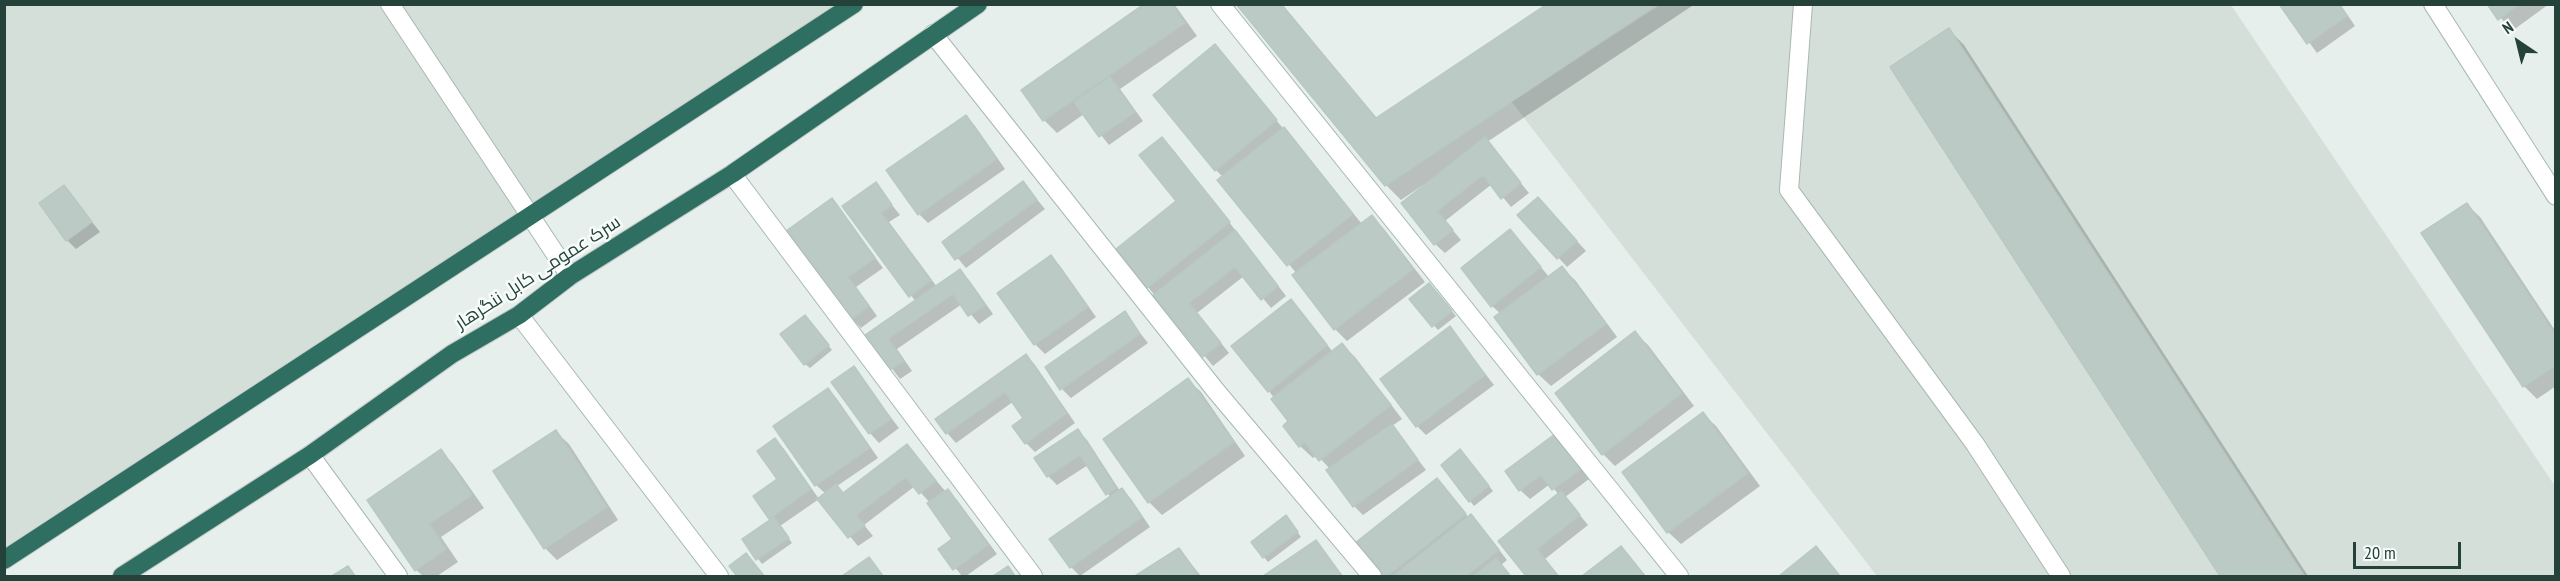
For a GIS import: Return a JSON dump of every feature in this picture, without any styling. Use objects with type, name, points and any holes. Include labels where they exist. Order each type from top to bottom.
[{"type":"highway","points":[[4,560],[854,4]]},
{"type":"highway","name":"سرک عمومی کابل ننگرهار","points":[[122,576],[310,456],[452,354],[519,315],[570,276],[732,174],[978,4]]},
{"type":"street","points":[[390,4],[570,276]]},
{"type":"street","points":[[1220,4],[1679,576]]},
{"type":"street","points":[[1803,4],[1789,190],[1975,444],[2061,576]]},
{"type":"street","points":[[2433,4],[2556,196]]},
{"type":"street","points":[[933,34],[1216,391],[1372,576]]},
{"type":"street","points":[[732,174],[1033,576]]},
{"type":"street","points":[[519,315],[719,576]]},
{"type":"street","points":[[310,456],[399,576]]},
{"type":"shaded area","points":[[5,5],[854,5],[5,560]]},
{"type":"shaded area","points":[[1660,5],[2231,5],[2555,486],[2555,576],[1877,576],[1511,101]]},
{"type":"building","points":[[1144,4],[1172,4],[1185,23],[1043,121],[1021,90]]},
{"type":"building","points":[[1236,4],[1281,4],[1376,118],[1547,4],[1658,4],[1385,186]]},
{"type":"building","points":[[2279,4],[2339,4],[2347,16],[2307,44]]},
{"type":"building","points":[[2487,4],[2519,4],[2498,20]]},
{"type":"building","points":[[1949,28],[2304,576],[2220,576],[1890,67]]},
{"type":"building","points":[[1215,44],[1277,120],[1215,171],[1153,95]]},
{"type":"building","points":[[1110,77],[1135,112],[1099,137],[1074,102]]},
{"type":"building","points":[[966,115],[997,159],[918,215],[886,170]]},
{"type":"building","points":[[1284,127],[1353,214],[1287,266],[1217,180]]},
{"type":"building","points":[[1162,137],[1230,222],[1147,288],[1116,249],[1176,201],[1139,155]]},
{"type":"building","points":[[1485,137],[1521,183],[1501,199],[1483,175],[1437,211],[1453,230],[1434,245],[1401,203]]},
{"type":"building","points":[[1023,181],[1037,200],[955,260],[942,242]]},
{"type":"building","points":[[876,182],[892,205],[881,213],[931,280],[909,297],[842,206]]},
{"type":"building","points":[[64,185],[92,222],[66,241],[39,203]]},
{"type":"building","points":[[1538,197],[1577,241],[1557,259],[1517,215]]},
{"type":"building","points":[[832,198],[875,258],[848,277],[869,306],[850,320],[786,231]]},
{"type":"building","points":[[2467,203],[2556,336],[2556,365],[2523,387],[2421,233]]},
{"type":"building","points":[[1372,215],[1413,269],[1334,330],[1292,275]]},
{"type":"building","points":[[1510,229],[1541,267],[1491,307],[1461,268]]},
{"type":"building","points":[[1235,230],[1278,286],[1261,300],[1235,267],[1189,303],[1221,343],[1203,357],[1153,295]]},
{"type":"building","points":[[1051,255],[1088,307],[1034,345],[997,293]]},
{"type":"building","points":[[1562,266],[1606,324],[1537,375],[1494,317]]},
{"type":"building","points":[[960,269],[985,305],[968,316],[953,294],[888,339],[904,361],[889,370],[865,335]]},
{"type":"building","points":[[1429,283],[1452,311],[1432,327],[1409,299]]},
{"type":"building","points":[[1291,299],[1327,345],[1268,392],[1231,346]]},
{"type":"building","points":[[1125,311],[1140,334],[1060,390],[1045,367]]},
{"type":"building","points":[[805,315],[829,345],[804,365],[780,334]]},
{"type":"building","points":[[1450,326],[1485,375],[1416,427],[1380,379]]},
{"type":"building","points":[[1635,331],[1682,393],[1602,455],[1555,393]]},
{"type":"building","points":[[1342,343],[1391,405],[1319,461],[1305,442],[1299,447],[1283,426],[1288,421],[1271,399]]},
{"type":"building","points":[[1026,354],[1067,413],[1025,444],[1012,426],[1023,418],[1005,392],[946,434],[935,419]]},
{"type":"building","points":[[854,366],[891,419],[869,434],[831,382]]},
{"type":"building","points":[[1188,378],[1234,442],[1148,503],[1103,439]]},
{"type":"building","points":[[828,388],[870,448],[815,486],[773,426]]},
{"type":"building","points":[[1703,412],[1748,473],[1667,533],[1622,472]]},
{"type":"building","points":[[1392,424],[1418,460],[1353,507],[1326,470]]},
{"type":"building","points":[[1078,429],[1116,488],[1106,495],[1080,455],[1047,477],[1034,458]]},
{"type":"building","points":[[556,430],[607,507],[544,549],[493,471]]},
{"type":"building","points":[[1555,434],[1581,469],[1552,490],[1541,475],[1519,491],[1505,471]]},
{"type":"building","points":[[775,438],[811,489],[769,519],[753,496],[777,479],[757,451]]},
{"type":"building","points":[[907,444],[936,481],[919,494],[906,477],[856,515],[865,526],[848,538],[817,499],[836,484],[843,493]]},
{"type":"building","points":[[441,449],[472,495],[429,524],[446,549],[415,571],[367,500]]},
{"type":"building","points":[[1460,449],[1489,486],[1469,502],[1441,465]]},
{"type":"building","points":[[1437,478],[1466,514],[1387,576],[1382,576],[1355,543]]},
{"type":"building","points":[[1122,488],[1142,517],[1070,568],[1049,539]]},
{"type":"building","points":[[948,489],[988,545],[953,570],[938,549],[952,539],[927,503]]},
{"type":"building","points":[[1561,491],[1580,515],[1537,549],[1558,576],[1526,576],[1498,541]]},
{"type":"building","points":[[1471,514],[1499,550],[1466,576],[1393,576]]},
{"type":"building","points":[[1286,515],[1298,532],[1263,558],[1251,542]]},
{"type":"building","points":[[774,517],[789,538],[756,560],[742,539]]},
{"type":"building","points":[[1316,540],[1342,576],[1263,576]]},
{"type":"building","points":[[1621,546],[1645,576],[1582,576]]},
{"type":"building","points":[[1816,546],[1840,576],[1779,576]]},
{"type":"building","points":[[1179,548],[1199,576],[1135,576]]},
{"type":"building","points":[[746,553],[764,576],[737,576],[729,566]]},
{"type":"building","points":[[869,557],[883,576],[842,576]]},
{"type":"building","points":[[1496,558],[1509,574],[1474,576]]},
{"type":"building","points":[[348,566],[355,576],[332,576]]},
{"type":"building","points":[[1008,566],[1015,576],[993,576]]}]
